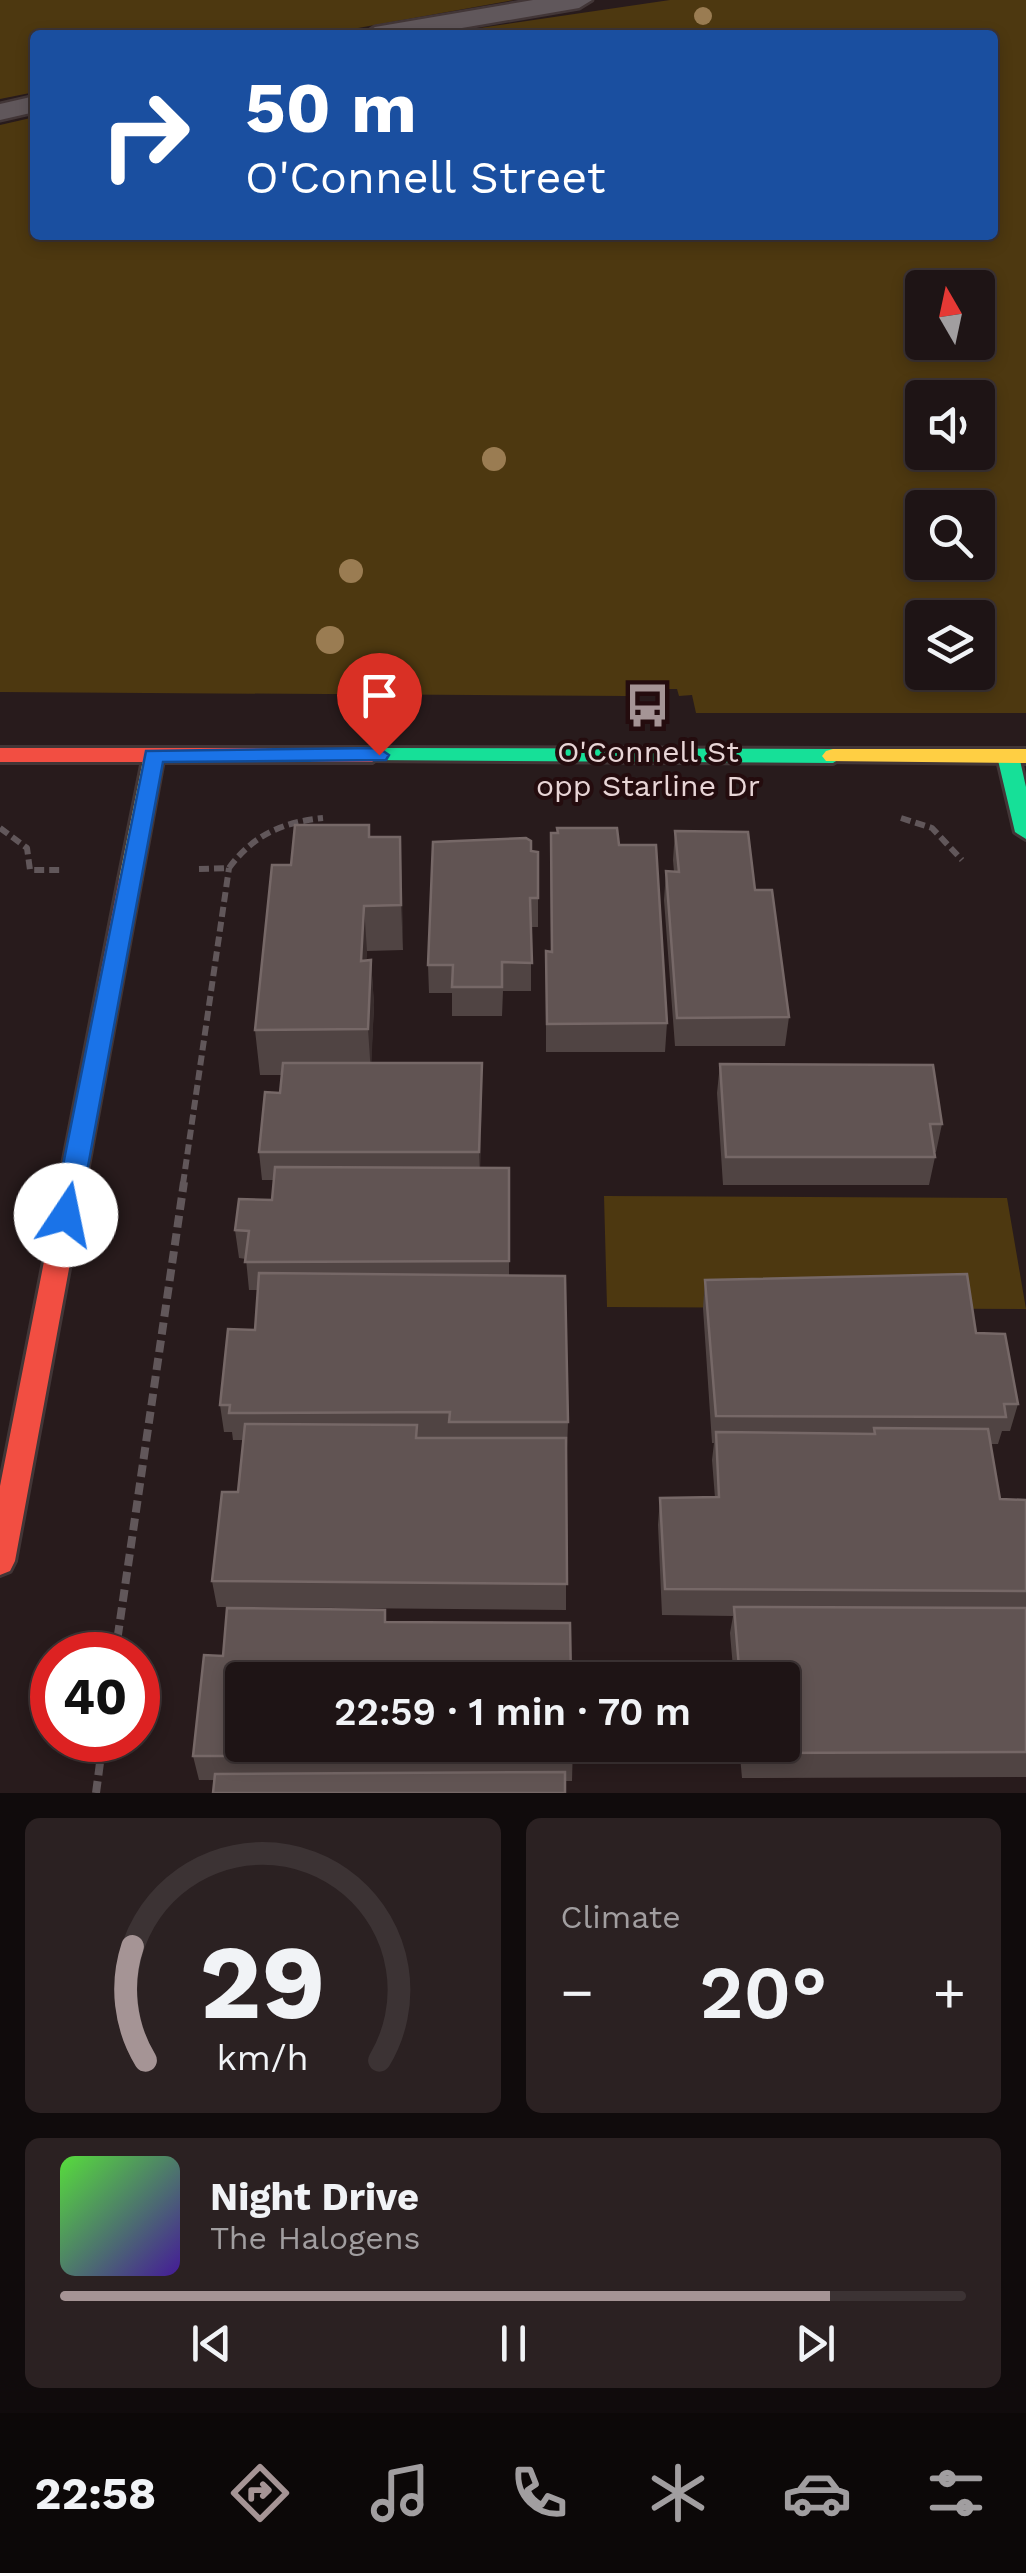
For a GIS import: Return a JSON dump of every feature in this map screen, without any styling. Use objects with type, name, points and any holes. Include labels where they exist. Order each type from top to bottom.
[{"type":"street","points":[[0,755],[1017,756],[1026,832]]},
{"type":"street","points":[[0,1561],[154,756]]},
{"type":"lane","points":[[405,30],[579,0]]},
{"type":"lane","points":[[0,112],[30,105]]},
{"type":"path","points":[[118,1632],[229,868],[250,839],[287,824],[332,818]]},
{"type":"path","points":[[894,818],[932,828],[947,839],[962,861],[978,861]]},
{"type":"path","points":[[0,828],[27,848],[30,870],[59,870]]},
{"type":"path","points":[[205,869],[229,868]]},
{"type":"path","points":[[96,1793],[100,1762]]},
{"type":"shaded area","points":[[0,0],[514,0],[347,30],[30,30],[30,93],[0,99]]},
{"type":"shaded area","points":[[670,0],[1026,0],[1026,713],[696,713],[692,695],[679,696],[677,689],[628,689],[627,696],[0,692],[0,125],[30,118],[30,240],[998,240],[998,30],[466,30]]},
{"type":"shaded area","points":[[604,1196],[1007,1198],[1026,1309],[607,1307]]},
{"type":"building","points":[[295,825],[369,825],[369,837],[400,837],[401,905],[364,906],[361,961],[371,960],[368,1029],[255,1030],[272,865],[291,865]]},
{"type":"building","points":[[557,828],[617,828],[619,845],[656,845],[667,1023],[547,1024],[546,951],[552,952],[551,833],[558,833]]},
{"type":"building","points":[[675,831],[748,832],[755,890],[772,890],[789,1017],[677,1018],[666,871],[679,872]]},
{"type":"building","points":[[526,838],[531,841],[531,851],[538,852],[538,898],[530,898],[532,963],[502,962],[502,987],[452,987],[453,965],[428,965],[433,842]]},
{"type":"building","points":[[283,1063],[482,1063],[479,1152],[259,1152],[265,1092],[280,1093]]},
{"type":"building","points":[[720,1064],[933,1065],[942,1124],[930,1124],[935,1157],[726,1157]]},
{"type":"building","points":[[275,1167],[509,1168],[509,1261],[245,1262],[249,1231],[235,1230],[239,1199],[272,1200]]},
{"type":"building","points":[[259,1273],[565,1276],[568,1422],[449,1422],[450,1412],[229,1413],[230,1405],[220,1405],[228,1329],[255,1330]]},
{"type":"building","points":[[967,1274],[976,1333],[1005,1334],[1018,1404],[1004,1404],[1006,1417],[716,1416],[705,1280]]},
{"type":"building","points":[[245,1424],[417,1425],[416,1438],[566,1438],[567,1584],[212,1581],[222,1492],[238,1492]]},
{"type":"building","points":[[874,1428],[988,1429],[1000,1499],[1026,1500],[1026,1591],[665,1589],[660,1498],[719,1497],[716,1432],[875,1434]]},
{"type":"building","points":[[734,1607],[1026,1608],[1026,1752],[800,1753],[800,1662],[739,1662]]},
{"type":"building","points":[[227,1608],[385,1610],[385,1622],[570,1623],[571,1662],[225,1662],[225,1756],[193,1756],[204,1655],[223,1656]]},
{"type":"building","points":[[565,1772],[565,1793],[213,1793],[215,1774]]},
{"type":"traffic: fast","points":[[372,755],[833,756]]},
{"type":"traffic: fast","points":[[1008,756],[1026,832]]},
{"type":"traffic: slow","points":[[130,879],[154,755]]},
{"type":"traffic: slow","points":[[833,756],[1026,756]]},
{"type":"traffic: jam","points":[[0,755],[372,755]]},
{"type":"traffic: jam","points":[[0,1561],[130,879]]},
{"type":"place","name":"O'Connell St opp Starline Dr","points":[[648,705]]},
{"type":"route","points":[[66,1215],[154,756],[379,755]]}]
